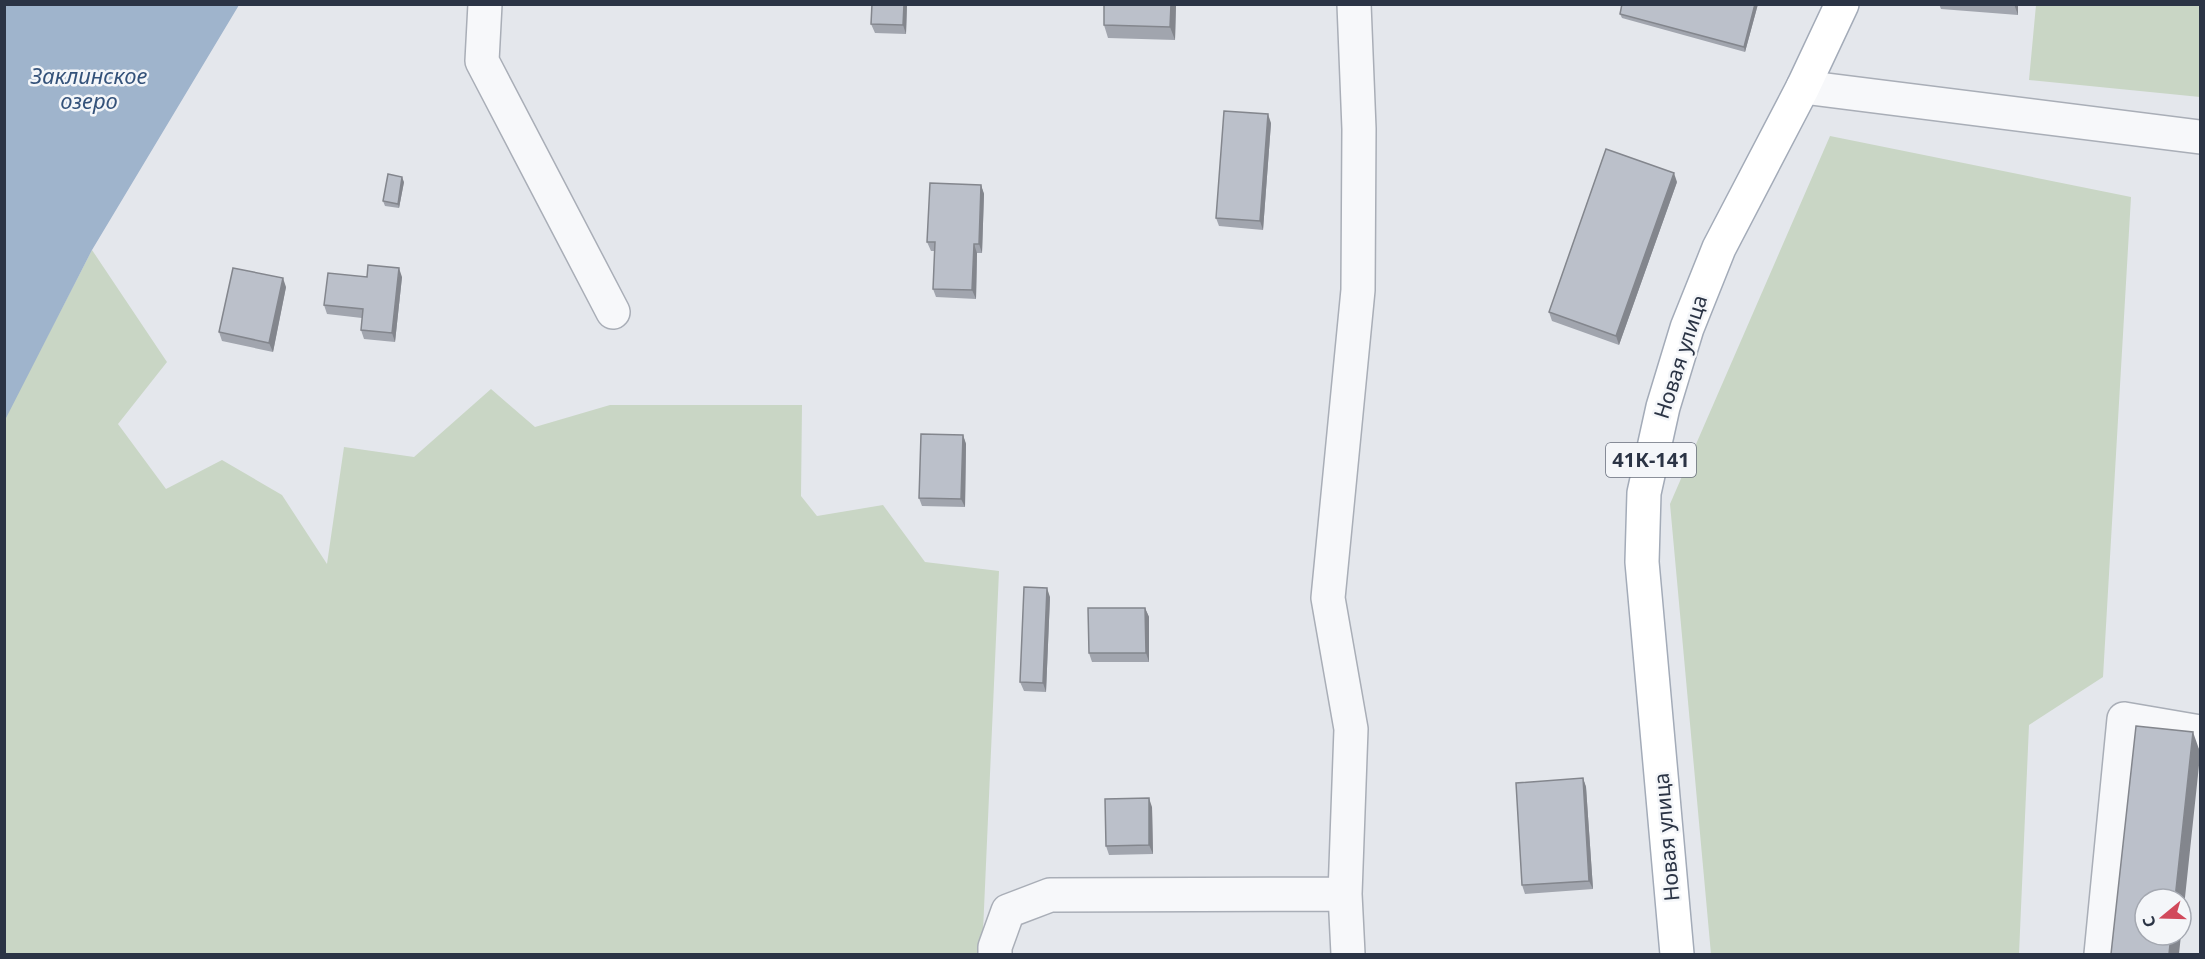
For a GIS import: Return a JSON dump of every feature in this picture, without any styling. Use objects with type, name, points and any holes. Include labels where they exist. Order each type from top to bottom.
[{"type":"main road","name":"Новая улица","points":[[1677,954],[1642,562],[1644,493],[1663,407],[1687,328],[1719,248],[1803,87],[1842,4]]},
{"type":"street","points":[[485,4],[482,62],[613,312]]},
{"type":"street","points":[[1348,954],[1345,894],[1351,729],[1328,598],[1359,290],[1359,129],[1354,4]]},
{"type":"street","points":[[1803,87],[2200,137]]},
{"type":"street","points":[[2101,954],[2124,719],[2200,732]]},
{"type":"street","points":[[995,954],[995,947],[1008,911],[1050,895],[1345,894]]},
{"type":"green space","points":[[2036,5],[2200,5],[2200,97],[2029,80]]},
{"type":"green space","points":[[1830,136],[2131,197],[2103,677],[2029,725],[2019,954],[1711,954],[1670,504]]},
{"type":"green space","points":[[92,250],[167,362],[118,424],[166,489],[222,460],[282,495],[327,564],[344,447],[414,457],[491,389],[535,427],[610,405],[802,405],[801,496],[817,516],[883,505],[925,562],[999,571],[982,954],[5,954],[4,420]]},
{"type":"water","name":"Заклинское озеро","points":[[5,4],[239,5],[92,250],[5,420]]},
{"type":"building","points":[[872,4],[904,4],[903,25],[871,24]]},
{"type":"building","points":[[1104,4],[1171,4],[1170,27],[1104,25]]},
{"type":"building","points":[[1622,4],[1755,4],[1744,47],[1620,14]]},
{"type":"building","points":[[1224,111],[1268,114],[1260,221],[1216,218]]},
{"type":"building","points":[[1606,149],[1674,173],[1616,336],[1549,312]]},
{"type":"building","points":[[388,174],[402,177],[398,204],[383,201]]},
{"type":"building","points":[[930,183],[981,185],[979,244],[974,244],[972,290],[933,289],[935,242],[927,242]]},
{"type":"building","points":[[368,265],[399,268],[392,333],[361,330],[363,309],[324,305],[328,273],[367,277]]},
{"type":"building","points":[[233,268],[283,278],[269,343],[219,332]]},
{"type":"building","points":[[921,434],[963,435],[961,499],[919,498]]},
{"type":"building","points":[[1024,587],[1047,588],[1043,683],[1020,682]]},
{"type":"building","points":[[1088,608],[1145,608],[1146,653],[1089,653]]},
{"type":"building","points":[[2136,726],[2193,732],[2176,887],[2133,887],[2133,947],[2170,947],[2169,954],[2111,954]]},
{"type":"building","points":[[1583,778],[1589,881],[1522,885],[1516,783]]},
{"type":"building","points":[[1149,798],[1149,845],[1106,846],[1105,799]]}]
